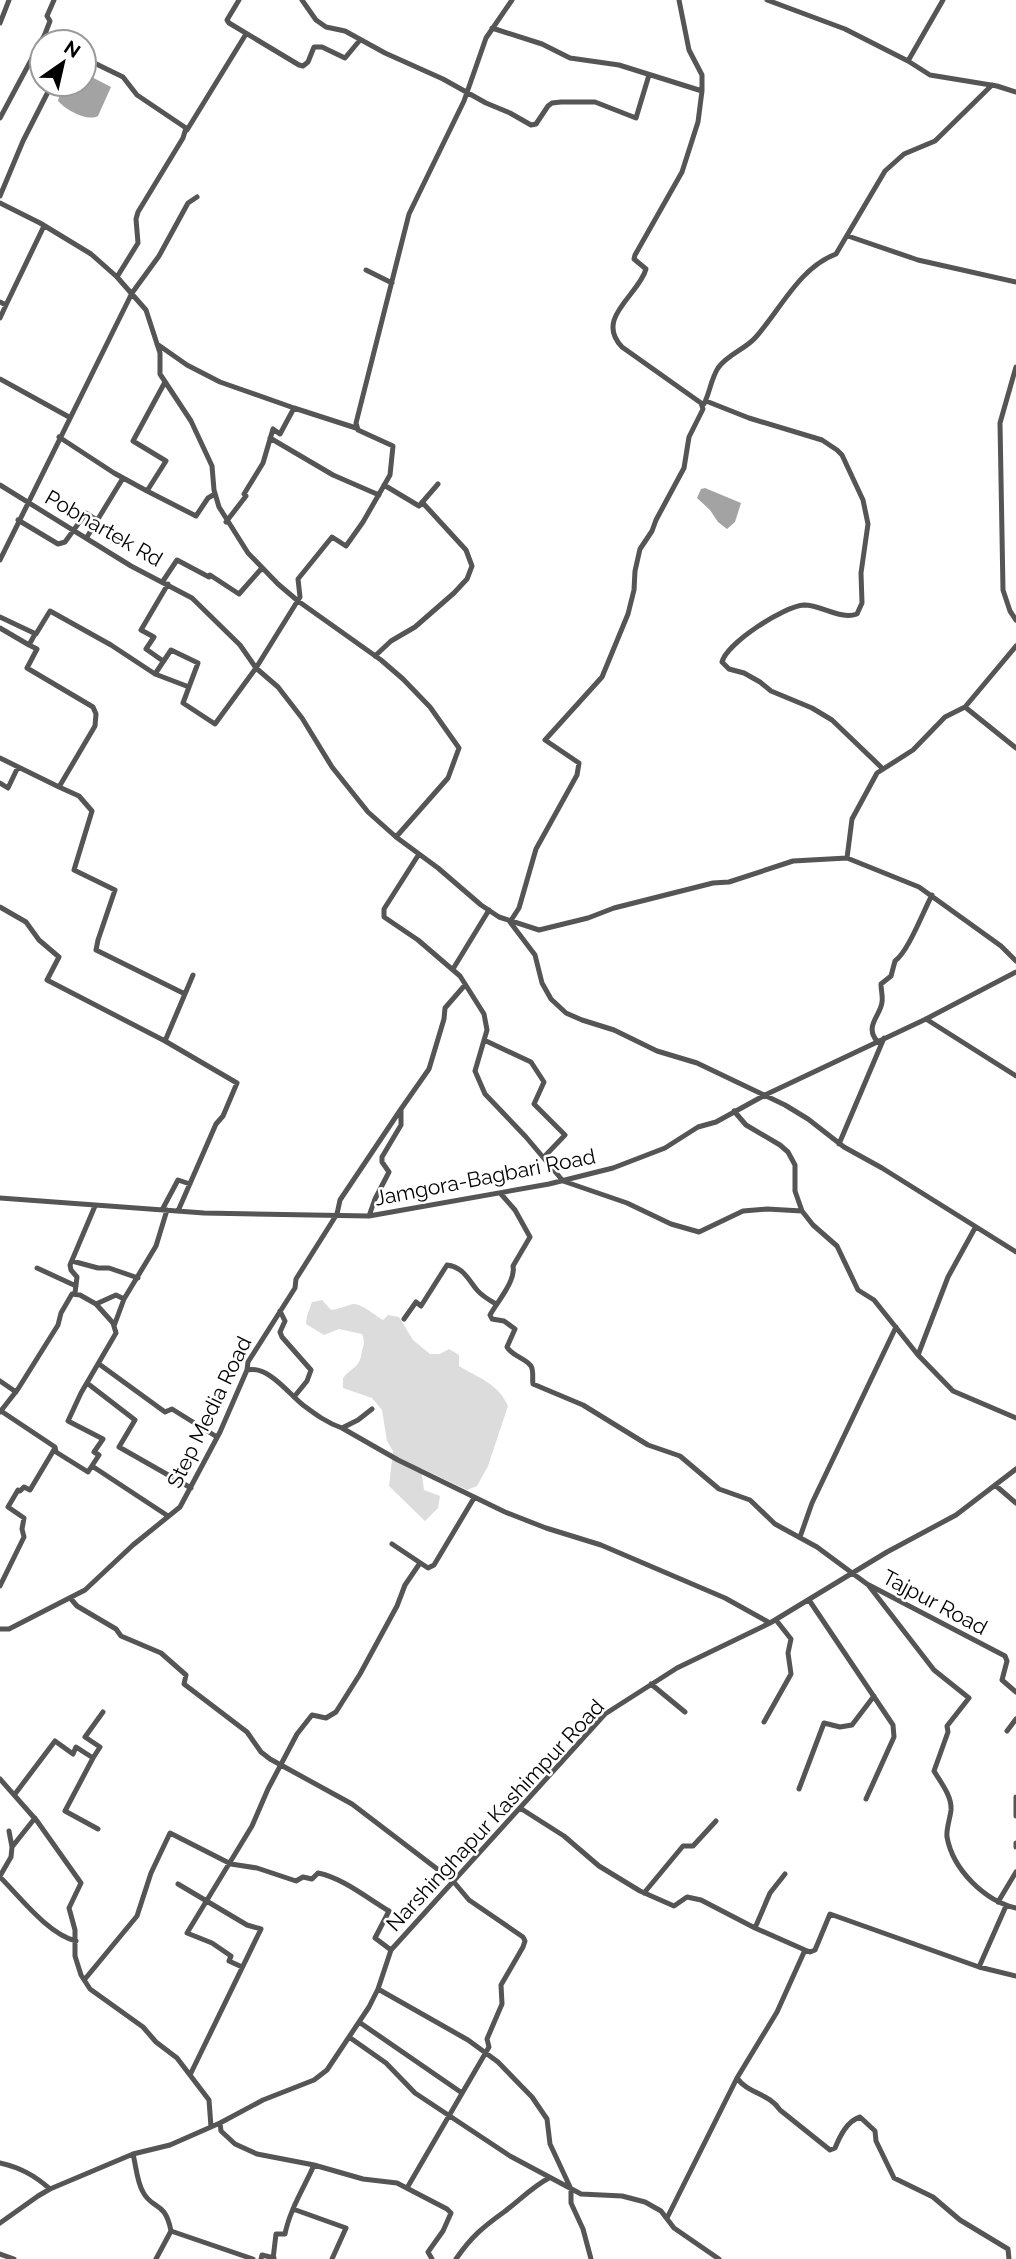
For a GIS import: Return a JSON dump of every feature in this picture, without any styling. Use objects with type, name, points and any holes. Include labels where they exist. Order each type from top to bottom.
[{"type":"street","points":[[0,23],[9,0]]},
{"type":"street","points":[[0,118],[45,34],[50,21],[47,16],[54,0]]},
{"type":"street","points":[[239,0],[227,21],[293,63],[303,66],[308,62],[314,47],[322,47],[345,58],[360,40]]},
{"type":"street","points":[[303,0],[316,20],[322,24],[345,31],[531,125],[536,124],[548,106],[561,102],[595,102],[635,118],[638,116],[649,75]]},
{"type":"street","points":[[356,428],[409,214],[467,92],[484,44],[512,0]]},
{"type":"street","points":[[679,0],[689,50],[702,75],[698,122],[682,172],[634,256],[646,269],[638,286],[622,303],[615,318],[614,333],[622,347],[704,403],[822,440],[837,450],[845,461],[863,500],[867,524],[861,573],[862,603],[856,614],[842,615],[824,608],[803,605],[786,610],[740,638],[724,655],[722,662],[729,670],[744,673],[771,691],[832,720],[882,768]]},
{"type":"street","points":[[767,0],[845,29],[930,75],[992,85],[1016,92]]},
{"type":"street","points":[[908,61],[943,0]]},
{"type":"street","points":[[492,28],[542,44],[570,58],[619,65],[702,91]]},
{"type":"street","points":[[117,277],[138,243],[138,212],[246,34]]},
{"type":"street","points":[[98,65],[123,77],[137,95],[183,125],[186,132]]},
{"type":"street","points":[[510,922],[519,908],[536,849],[577,775],[579,763],[545,740],[602,677],[628,614],[640,549],[684,468],[686,449],[714,374],[723,361],[754,340],[808,270],[823,258],[836,254],[885,171],[904,154],[935,141],[992,85]]},
{"type":"street","points":[[0,196],[45,98]]},
{"type":"street","points":[[0,560],[132,293],[159,256],[188,203],[197,197]]},
{"type":"street","points":[[0,203],[90,254],[132,293],[146,310],[157,344],[160,374],[191,421],[212,466],[215,494],[226,522],[248,553],[298,601],[403,679],[430,708],[459,748],[448,778],[396,837]]},
{"type":"street","points":[[0,318],[3,303],[44,226]]},
{"type":"street","points":[[848,236],[918,261],[1016,282]]},
{"type":"street","points":[[366,270],[392,283]]},
{"type":"street","points":[[155,674],[171,650],[198,663],[183,703],[215,724],[256,668],[298,601],[298,579],[332,537],[346,546],[390,475],[394,448],[356,428],[220,382],[187,365],[157,344]]},
{"type":"street","points":[[1016,367],[1000,423],[1003,590],[1016,620]]},
{"type":"street","points":[[0,379],[69,417]]},
{"type":"street","points":[[147,491],[166,461],[133,440],[165,382]]},
{"type":"street","points":[[226,522],[246,496],[244,494],[263,463],[273,429],[280,434],[294,408]]},
{"type":"street","points":[[60,437],[123,478],[196,516],[208,498],[215,494]]},
{"type":"street","points":[[270,438],[333,475],[379,495]]},
{"type":"street","points":[[86,537],[123,478]]},
{"type":"street","name":"Pobnartek Rd","points":[[0,485],[131,566],[192,598],[240,645],[256,668],[278,687],[302,718],[332,767],[368,812],[489,911],[510,922]]},
{"type":"street","points":[[384,485],[419,506],[438,485]]},
{"type":"street","points":[[375,656],[391,641],[415,627],[454,593],[467,579],[472,566],[467,550],[422,502]]},
{"type":"street","points":[[18,520],[58,544],[65,541],[86,513],[97,520]]},
{"type":"street","points":[[163,661],[146,649],[154,637],[141,630],[177,560],[209,577],[210,575],[239,594],[262,568]]},
{"type":"street","points":[[29,645],[50,611],[111,645],[155,674],[189,687]]},
{"type":"street","points":[[0,617],[34,634]]},
{"type":"street","points":[[0,628],[37,649],[27,668],[93,707],[96,714],[90,738],[71,764],[60,787]]},
{"type":"street","points":[[847,858],[852,819],[882,768],[913,750],[941,721],[965,707],[1016,646]]},
{"type":"street","points":[[965,707],[1016,748]]},
{"type":"street","points":[[0,758],[79,796],[93,811],[74,870],[115,890],[96,950],[185,994]]},
{"type":"street","points":[[0,783],[8,788],[18,767]]},
{"type":"street","points":[[419,854],[384,909],[384,917],[426,946],[460,976],[484,1014],[487,1030],[475,1071],[485,1094],[564,1181],[627,1203],[690,1231],[704,1231],[743,1211],[802,1211]]},
{"type":"street","points":[[510,922],[539,930],[588,918],[614,908],[713,883],[729,882],[793,861],[847,858],[906,880],[932,895],[1001,946],[1016,961]]},
{"type":"street","points":[[839,1144],[880,1040],[872,1031],[883,1002],[881,984],[891,976],[895,961],[908,946],[932,895]]},
{"type":"street","points":[[0,907],[26,922],[39,940],[59,957],[47,980],[165,1041],[237,1083],[178,1211]]},
{"type":"street","points":[[453,969],[489,911]]},
{"type":"street","points":[[510,922],[535,955],[542,983],[551,999],[566,1013],[614,1030],[657,1051],[697,1063],[765,1095],[808,1119],[839,1144],[904,1181],[1016,1252]]},
{"type":"street","name":"Jamgora-Bagbari Road","points":[[0,1198],[178,1211],[369,1216],[564,1181],[613,1168],[664,1147],[698,1127],[716,1122],[765,1095],[926,1019],[1016,972]]},
{"type":"street","points":[[165,1041],[193,975]]},
{"type":"street","name":"Step Media Road","points":[[0,1629],[9,1629],[85,1590],[133,1545],[180,1507],[217,1437],[247,1370],[248,1362],[295,1288],[296,1279],[337,1214],[340,1200],[429,1069],[445,1009],[464,985]]},
{"type":"street","points":[[926,1019],[1016,1076]]},
{"type":"street","points":[[484,1040],[531,1062],[544,1082],[534,1104],[565,1135],[544,1157]]},
{"type":"street","points":[[369,1216],[374,1199],[389,1172],[382,1162],[382,1157],[401,1125],[401,1109]]},
{"type":"street","points":[[734,1111],[746,1125],[788,1152],[795,1165],[795,1191],[802,1211],[813,1225],[837,1246],[858,1290],[874,1300],[918,1355],[953,1391],[1016,1418]]},
{"type":"street","points":[[114,1326],[124,1299],[156,1246],[164,1210],[178,1180],[190,1184]]},
{"type":"street","points":[[404,1319],[415,1303],[421,1306],[447,1265],[466,1274],[480,1293],[496,1304],[530,1237],[515,1210],[501,1194]]},
{"type":"street","points":[[37,1268],[75,1289],[96,1304],[114,1326],[116,1333],[86,1383],[68,1421],[103,1439],[94,1452],[99,1455],[88,1472],[0,1412],[16,1392],[58,1325],[61,1313],[75,1289],[77,1277],[71,1270],[72,1261],[96,1206]]},
{"type":"street","points":[[918,1355],[948,1277],[975,1228]]},
{"type":"street","points":[[72,1261],[109,1268],[138,1278]]},
{"type":"street","points":[[96,1304],[116,1295],[124,1299]]},
{"type":"street","name":"Tajpur Road","points":[[496,1304],[490,1315],[492,1319],[504,1321],[515,1329],[507,1347],[509,1352],[530,1364],[533,1384],[583,1405],[648,1446],[680,1456],[719,1489],[750,1500],[775,1524],[817,1547],[867,1584],[1005,1656],[1007,1661],[1002,1680],[1016,1692]]},
{"type":"street","points":[[280,1311],[285,1321],[280,1332],[282,1337],[311,1370],[307,1381],[294,1397]]},
{"type":"street","points":[[800,1537],[812,1503],[896,1327]]},
{"type":"street","points":[[99,1364],[165,1412],[172,1409],[217,1437]]},
{"type":"street","points":[[247,1370],[253,1368],[262,1372],[328,1423],[474,1498],[546,1528],[601,1545],[726,1598],[773,1622],[791,1639],[788,1653],[791,1674],[764,1722]]},
{"type":"street","points":[[0,1381],[16,1392]]},
{"type":"street","points":[[86,1383],[135,1420],[119,1447],[191,1488]]},
{"type":"street","points":[[342,1428],[372,1409]]},
{"type":"street","points":[[0,1586],[24,1537],[24,1518],[8,1507],[18,1490],[24,1487],[30,1490],[55,1448]]},
{"type":"street","points":[[92,1466],[168,1516]]},
{"type":"street","name":"Narshinghapur Kashimpur Road","points":[[0,2224],[50,2189],[133,2154],[170,2145],[263,2100],[314,2080],[327,2070],[359,2022],[378,1989],[391,1950],[605,1714],[677,1668],[773,1622],[851,1573],[956,1516],[1016,1469]]},
{"type":"street","points":[[995,1485],[1016,1503]]},
{"type":"street","points":[[392,1545],[428,1569],[435,1565],[474,1498]]},
{"type":"street","points":[[242,1967],[229,1961],[231,1956],[212,1943],[187,1933],[231,1864],[280,1765],[307,1720],[312,1715],[326,1718],[336,1712],[397,1606],[405,1585],[420,1563]]},
{"type":"street","points":[[867,1584],[934,1670],[969,1698],[947,1726],[948,1732],[934,1771],[951,1806],[947,1836],[958,1862],[983,1893],[1006,1906],[1016,1908]]},
{"type":"street","points":[[71,1599],[77,1606],[116,1629],[121,1636],[156,1650],[172,1661],[186,1675],[184,1684],[247,1732],[261,1752],[352,1804],[453,1881],[469,1900],[523,1937],[525,1941],[502,1985],[502,2004],[487,2039],[489,2047],[407,2188]]},
{"type":"street","points":[[808,1600],[893,1725],[894,1737],[866,1799]]},
{"type":"street","points":[[651,1684],[685,1712]]},
{"type":"street","points":[[799,1789],[824,1723],[840,1727],[852,1725],[874,1696]]},
{"type":"street","points":[[98,1829],[65,1811],[100,1747],[85,1737],[103,1712]]},
{"type":"street","points":[[1007,1731],[1016,1719]]},
{"type":"street","points":[[15,1794],[55,1741],[73,1754],[76,1747],[93,1758]]},
{"type":"street","points":[[0,1779],[35,1818],[81,1884],[69,1908],[76,1941],[78,1969],[90,1989],[143,2027],[156,2042],[177,2058],[209,2100],[211,2127]]},
{"type":"street","points":[[1016,1797],[1016,1816]]},
{"type":"street","points":[[520,1808],[564,1836],[599,1866],[644,1893],[674,1906],[687,1897],[701,1900],[810,1952],[815,1950],[830,1914],[979,1967],[1016,1976]]},
{"type":"street","points":[[12,1847],[35,1818]]},
{"type":"street","points":[[644,1893],[683,1846],[698,1843],[716,1821]]},
{"type":"street","points":[[9,1831],[11,1857],[0,1876],[47,1924],[76,1941]]},
{"type":"street","points":[[85,1979],[136,1916],[151,1873],[170,1833],[231,1864],[257,1868],[296,1881],[303,1877],[312,1879],[318,1873],[355,1890],[388,1911],[375,1938],[391,1950]]},
{"type":"street","points":[[999,1902],[1016,1872]]},
{"type":"street","points":[[755,1928],[770,1894],[785,1874]]},
{"type":"street","points":[[178,1884],[247,1925],[261,1929],[190,2075]]},
{"type":"street","points":[[979,1967],[1006,1906]]},
{"type":"street","points":[[667,2218],[737,2078],[777,2012],[804,1950]]},
{"type":"street","points":[[378,1989],[468,2040],[498,2062],[532,2097],[547,2119],[551,2144],[571,2189],[571,2203],[583,2229],[591,2259]]},
{"type":"street","points":[[359,2022],[462,2093]]},
{"type":"street","points":[[349,2037],[386,2063],[415,2093],[447,2116],[549,2178],[581,2194],[622,2196],[645,2202],[667,2218],[674,2228],[719,2259]]},
{"type":"street","points":[[737,2078],[746,2088],[775,2102],[780,2110],[830,2150],[835,2148],[845,2128],[855,2118],[860,2117],[875,2131],[876,2141],[894,2178],[933,2197],[960,2220],[1008,2249],[1009,2259]]},
{"type":"street","points":[[220,2123],[221,2131],[235,2144],[257,2154],[314,2165],[363,2179],[397,2183],[451,2213],[443,2231],[428,2252],[432,2259]]},
{"type":"street","points":[[133,2154],[143,2193],[164,2211],[171,2231],[156,2259]]},
{"type":"street","points":[[0,2163],[36,2176],[50,2189]]},
{"type":"street","points":[[261,2259],[262,2256],[273,2259],[276,2234],[285,2234],[293,2209],[314,2165]]},
{"type":"street","points":[[456,2259],[487,2222],[534,2186],[549,2178]]},
{"type":"street","points":[[293,2209],[346,2228],[332,2259]]},
{"type":"street","points":[[171,2231],[253,2259]]},
{"type":"street","points":[[0,2254],[14,2259]]},
{"type":"shaded area","points":[[98,80],[111,87],[98,116],[77,114],[58,101],[59,98],[98,98]]},
{"type":"shaded area","points":[[705,488],[741,503],[735,522],[727,529],[697,498],[701,489]]},
{"type":"shaded area","points":[[322,1300],[331,1310],[356,1304],[383,1320],[388,1315],[399,1317],[413,1340],[430,1354],[440,1354],[449,1349],[459,1355],[459,1366],[493,1386],[508,1406],[488,1466],[477,1486],[467,1490],[421,1468],[424,1490],[440,1496],[438,1508],[425,1521],[389,1486],[393,1451],[387,1441],[382,1410],[372,1398],[343,1388],[343,1378],[360,1361],[364,1343],[362,1334],[339,1329],[324,1335],[306,1324],[312,1302]]}]
